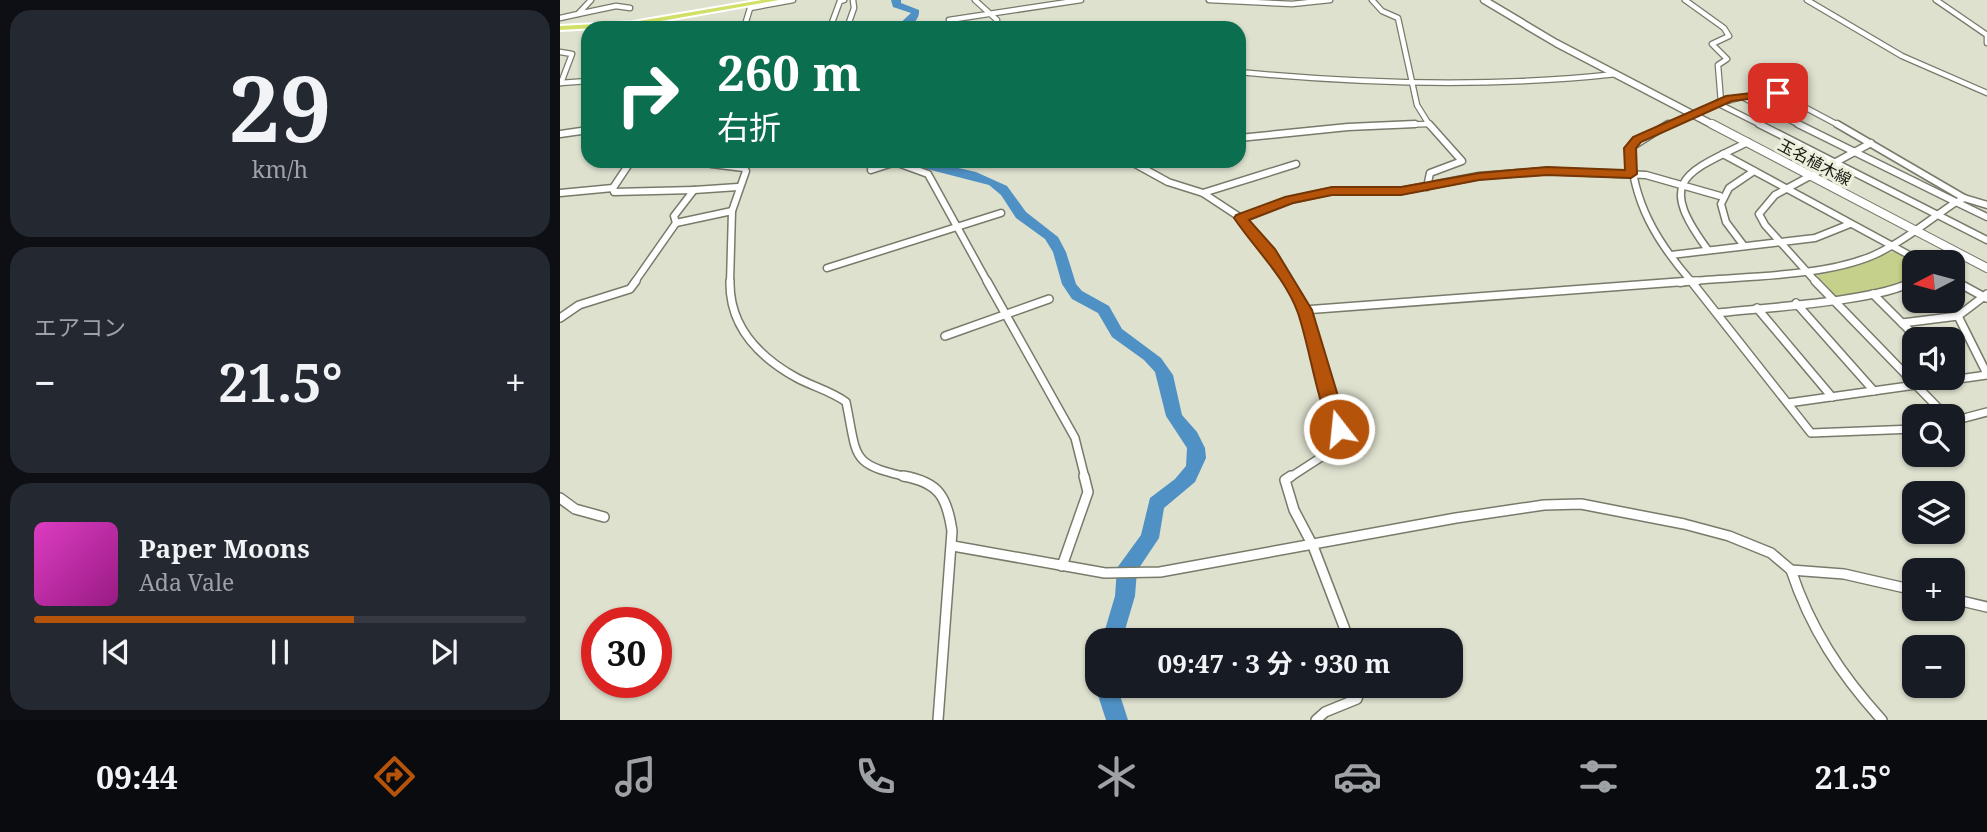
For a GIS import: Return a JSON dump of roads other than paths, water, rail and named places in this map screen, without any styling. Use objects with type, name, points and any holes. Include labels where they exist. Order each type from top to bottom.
[{"type":"highway","points":[[652,21],[775,0]]},
{"type":"highway","points":[[560,29],[581,28]]},
{"type":"main road","name":"玉名植木線","points":[[1483,0],[1616,74],[1987,268]]},
{"type":"street","points":[[578,14],[592,0]]},
{"type":"street","points":[[746,21],[750,6],[793,0]]},
{"type":"street","points":[[833,21],[840,1],[844,0]]},
{"type":"street","points":[[849,21],[854,8],[853,0]]},
{"type":"street","points":[[949,20],[1080,0]]},
{"type":"street","points":[[1209,0],[1292,4],[1330,0]]},
{"type":"street","points":[[1372,0],[1382,11],[1398,18],[1417,105],[1428,124],[1462,161],[1430,173],[1427,187]]},
{"type":"street","points":[[1685,0],[1724,28],[1729,36],[1712,44],[1727,59],[1718,65],[1719,103]]},
{"type":"street","points":[[1807,0],[1892,51],[1987,93]]},
{"type":"street","points":[[1936,0],[1987,35],[1984,36],[1987,43]]},
{"type":"street","points":[[980,2],[996,21]]},
{"type":"street","points":[[560,18],[616,6],[630,8]]},
{"type":"street","points":[[560,52],[572,54],[560,83],[581,82]]},
{"type":"street","points":[[1246,73],[1332,81],[1547,82],[1616,74]]},
{"type":"street","points":[[1902,429],[1811,433],[1650,228],[1631,174],[1630,148],[1637,139],[1719,103],[1778,93],[1871,143],[1964,198],[1987,205]]},
{"type":"street","points":[[1742,97],[1987,217]]},
{"type":"street","points":[[1719,103],[1987,240]]},
{"type":"street","points":[[1246,137],[1348,127],[1428,124]]},
{"type":"street","points":[[560,134],[581,131]]},
{"type":"street","points":[[1709,250],[1685,220],[1679,202],[1682,184],[1694,170],[1748,142]]},
{"type":"street","points":[[1871,143],[1787,189],[1765,204],[1759,214],[1765,225],[1804,269],[1902,369]]},
{"type":"street","points":[[1723,154],[1902,251]]},
{"type":"street","points":[[1203,193],[1296,164]]},
{"type":"street","points":[[613,188],[626,168]]},
{"type":"street","points":[[744,168],[747,175],[737,187],[732,211],[728,296],[736,324],[751,342],[790,374],[846,402],[857,455],[866,463],[875,470],[919,478],[938,490],[946,507],[953,545],[949,569],[946,658],[938,720]]},
{"type":"street","points":[[912,168],[928,174],[1075,438],[1088,492],[1062,566]]},
{"type":"street","points":[[1142,168],[1168,182],[1203,193],[1241,218],[1270,253],[1304,310],[1343,443],[1285,480],[1294,510],[1313,545],[1344,628]]},
{"type":"street","points":[[1744,246],[1721,214],[1720,196],[1738,179],[1754,171]]},
{"type":"street","points":[[1241,218],[1290,200],[1332,191],[1401,191],[1453,180],[1515,173],[1631,174],[1663,178],[1720,196]]},
{"type":"street","points":[[613,188],[614,192],[737,187]]},
{"type":"street","points":[[560,193],[613,188]]},
{"type":"street","points":[[676,223],[674,216],[694,190]]},
{"type":"street","points":[[1304,310],[1388,300],[1693,282],[1861,260],[1890,245],[1964,198]]},
{"type":"street","points":[[560,318],[582,301],[620,295],[630,289],[676,223],[732,211]]},
{"type":"street","points":[[827,268],[1001,213]]},
{"type":"street","points":[[1671,255],[1815,238],[1850,224]]},
{"type":"street","points":[[1902,323],[1958,316],[1986,296],[1965,285]]},
{"type":"street","points":[[1718,313],[1873,294],[1902,287]]},
{"type":"street","points":[[1873,294],[1906,327]]},
{"type":"street","points":[[946,336],[1049,299]]},
{"type":"street","points":[[1796,303],[1874,391]]},
{"type":"street","points":[[1757,308],[1832,397]]},
{"type":"street","points":[[1958,316],[1987,375],[1965,376]]},
{"type":"street","points":[[1788,403],[1902,387]]},
{"type":"street","points":[[1922,390],[1935,404]]},
{"type":"street","points":[[1965,418],[1987,412]]},
{"type":"street","points":[[560,498],[575,509],[604,517]]},
{"type":"street","points":[[953,545],[1118,574],[1191,569],[1456,518],[1544,505],[1581,504],[1684,524],[1729,536],[1771,553],[1791,570],[1798,594],[1838,669],[1882,720]]},
{"type":"street","points":[[1791,570],[1844,575],[1902,587]]},
{"type":"street","points":[[1965,602],[1987,607]]},
{"type":"street","points":[[1316,720],[1325,712],[1357,698]]},
{"type":"waterway","points":[[896,0],[896,5],[916,12],[909,21]]},
{"type":"waterway","points":[[938,168],[983,178],[1003,189],[1021,215],[1050,236],[1060,252],[1069,284],[1077,295],[1098,305],[1117,333],[1150,356],[1161,368],[1167,380],[1174,416],[1191,437],[1196,448],[1194,468],[1182,484],[1156,504],[1150,538],[1127,568],[1125,596],[1116,628]]},
{"type":"waterway","points":[[1110,698],[1117,720]]}]
